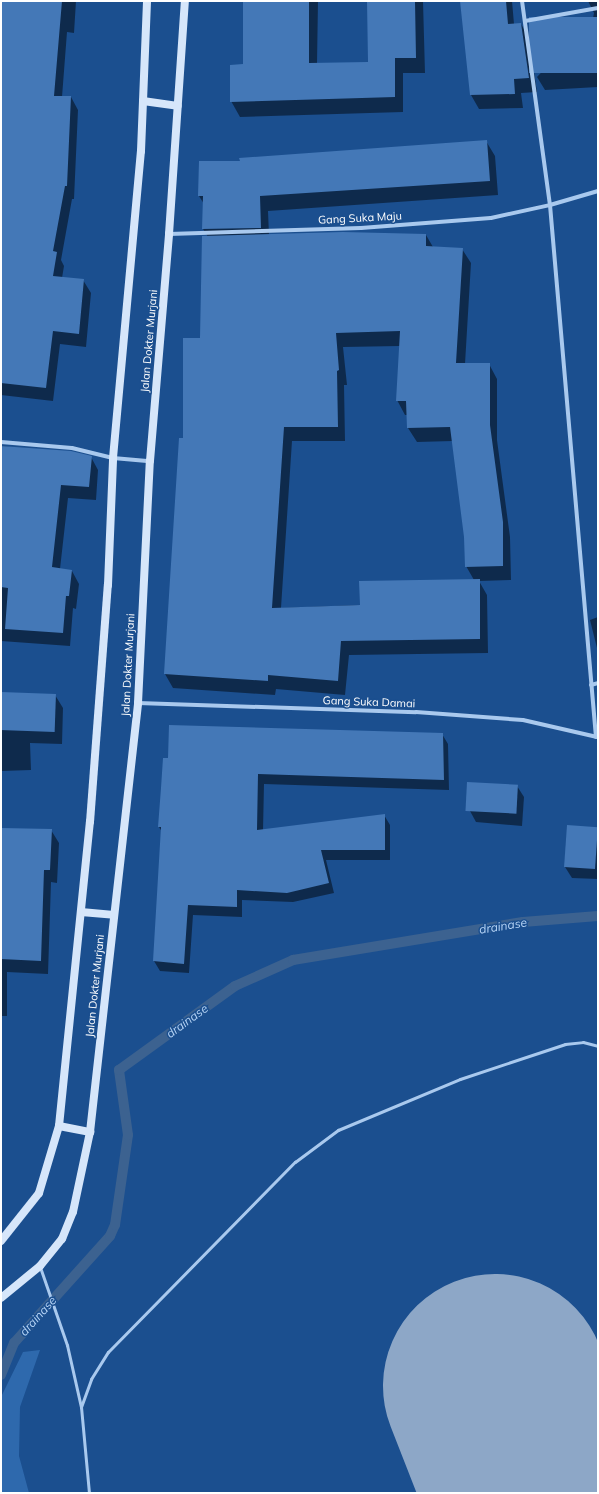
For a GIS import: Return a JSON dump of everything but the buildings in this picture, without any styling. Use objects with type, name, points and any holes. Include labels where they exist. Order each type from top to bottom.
[{"type":"main road","name":"Jalan Dokter Murjani","points":[[1,1241],[39,1192],[58,1126],[81,912],[108,585],[113,458],[141,151],[147,1]]},
{"type":"main road","name":"Jalan Dokter Murjani","points":[[1,1298],[40,1266],[62,1239],[74,1212],[90,1132],[138,703],[150,461],[170,234],[185,1]]},
{"type":"main road","points":[[143,101],[178,106]]},
{"type":"main road","points":[[81,912],[114,915]]},
{"type":"main road","points":[[58,1126],[90,1132]]},
{"type":"street","points":[[522,1],[550,205],[590,685],[597,737]]},
{"type":"street","points":[[524,21],[598,8]]},
{"type":"street","name":"Gang Suka Maju","points":[[170,234],[361,228],[491,218],[550,205],[598,192]]},
{"type":"street","points":[[1,442],[72,448],[113,458],[150,461]]},
{"type":"street","points":[[590,685],[598,683]]},
{"type":"street","name":"Gang Suka Damai","points":[[138,703],[416,712],[523,720],[597,737]]},
{"type":"lane","points":[[81,1407],[91,1380],[108,1352],[295,1162],[338,1130],[460,1080],[565,1044],[583,1042],[598,1046]]},
{"type":"lane","points":[[40,1266],[65,1340],[81,1407],[89,1493]]},
{"type":"shaded area","points":[[40,1350],[20,1407],[19,1456],[29,1493],[1,1493],[1,1397],[23,1352]]},
{"type":"waterway","name":"drainase","points":[[1,1375],[14,1343],[110,1236],[115,1225],[128,1135],[119,1070],[235,986],[293,960],[523,922],[598,916]]},
{"type":"runway","points":[[495,1386],[537,1493]]}]
